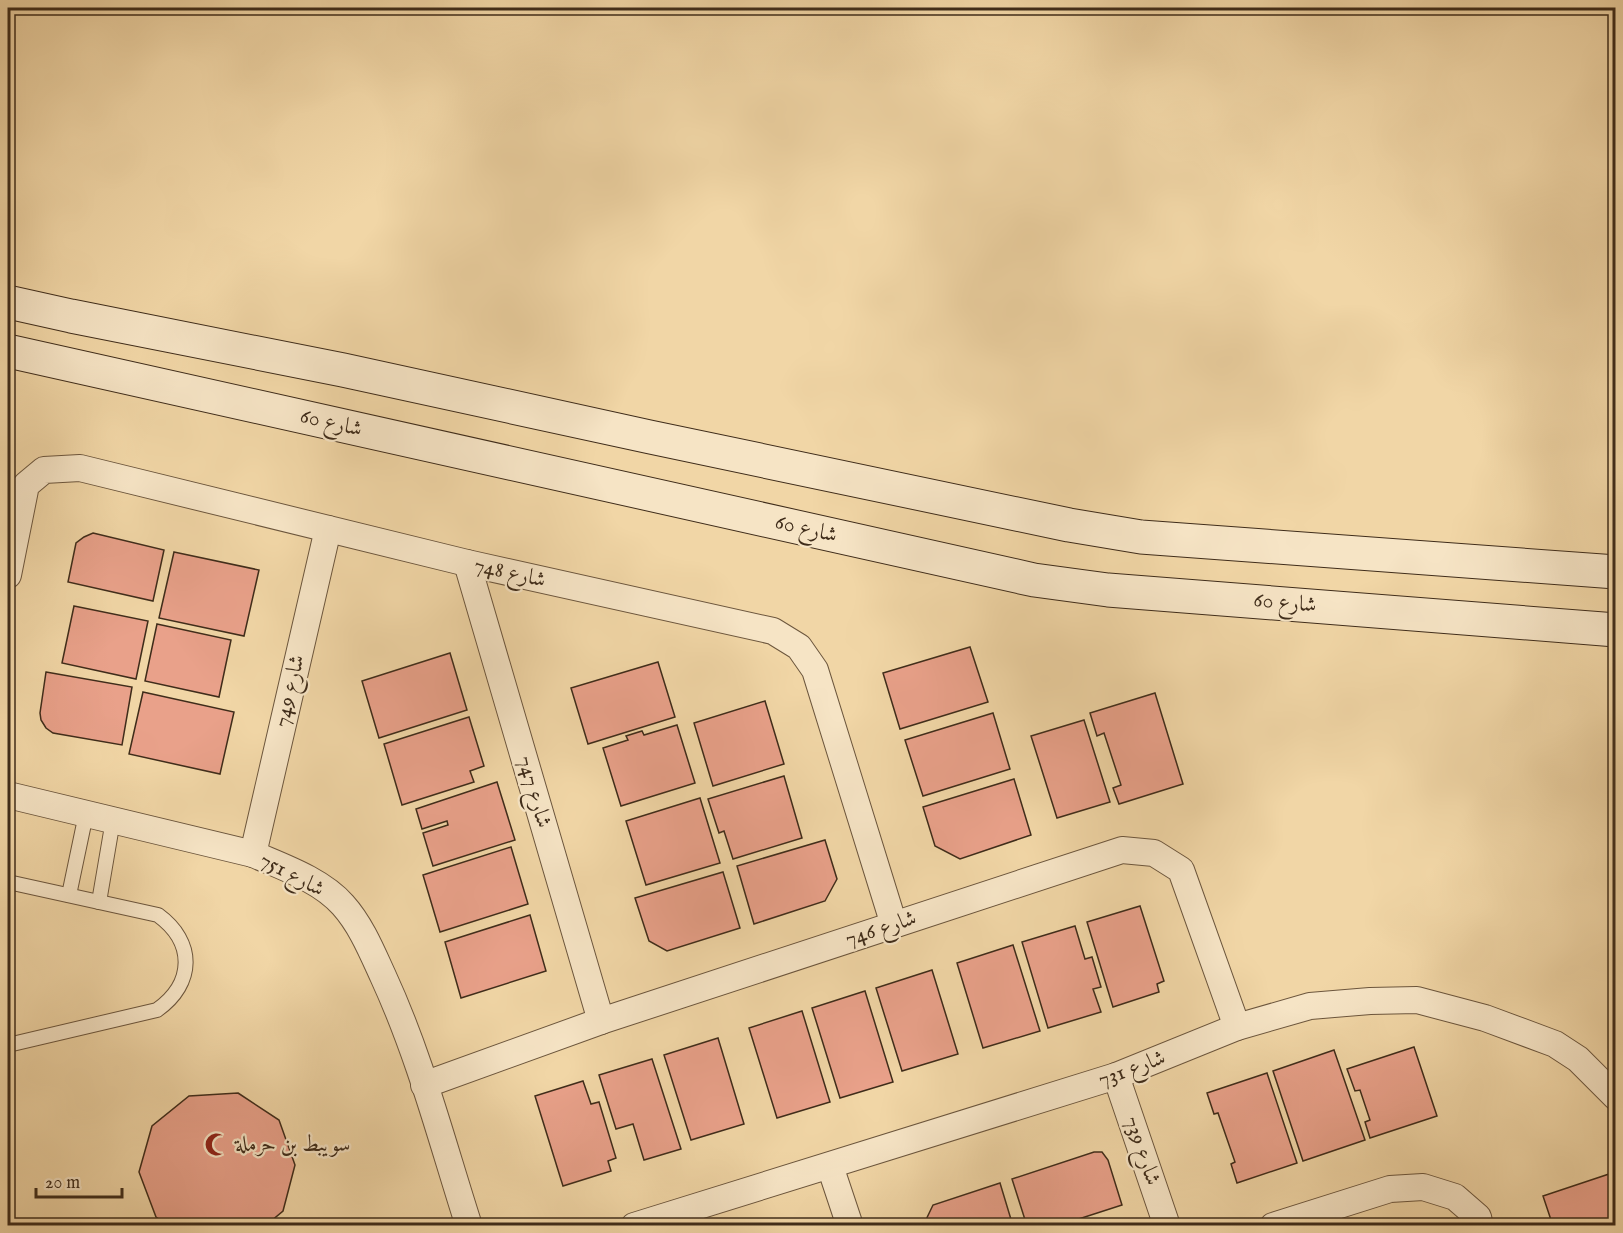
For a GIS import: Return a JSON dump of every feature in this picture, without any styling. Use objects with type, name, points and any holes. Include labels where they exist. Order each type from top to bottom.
[{"type":"main road","points":[[8,302],[343,370],[638,435],[1069,525],[1141,537],[1616,572]]},
{"type":"main road","name":"شارع 60","points":[[8,351],[1034,580],[1108,590],[1616,630]]},
{"type":"street","name":"شارع 748","points":[[8,575],[26,485],[44,470],[80,468],[467,563],[773,631],[799,647],[815,670],[894,925]]},
{"type":"street","name":"شارع 749","points":[[253,854],[328,529]]},
{"type":"street","name":"شارع 747","points":[[467,563],[601,1021]]},
{"type":"street","name":"شارع 751","points":[[8,795],[253,854],[320,886],[343,904],[360,928],[409,1037],[469,1226]]},
{"type":"street","name":"شارع 746","points":[[424,1085],[601,1021],[1122,850],[1154,853],[1181,870],[1237,1027]]},
{"type":"street","name":"شارع 731","points":[[634,1226],[1116,1076],[1237,1027],[1310,1006],[1417,1000],[1485,1018],[1555,1044],[1578,1059],[1616,1097]]},
{"type":"street","name":"شارع 739","points":[[1116,1076],[1167,1226]]},
{"type":"street","points":[[830,1166],[850,1226]]},
{"type":"street","points":[[1273,1226],[1390,1189],[1423,1186],[1455,1197],[1478,1217],[1480,1226]]},
{"type":"lane","points":[[69,895],[86,814]]},
{"type":"lane","points":[[99,902],[114,820]]},
{"type":"lane","points":[[8,882],[158,915],[170,924],[179,936],[185,950],[186,965],[184,978],[178,991],[169,1002],[157,1010],[8,1045]]},
{"type":"building","points":[[93,533],[164,550],[153,601],[68,582],[76,543]]},
{"type":"building","points":[[174,552],[259,570],[244,636],[159,618]]},
{"type":"building","points":[[74,606],[148,621],[136,679],[62,663]]},
{"type":"building","points":[[157,624],[231,640],[219,697],[145,681]]},
{"type":"building","points":[[970,647],[988,702],[900,729],[883,673]]},
{"type":"building","points":[[450,653],[467,710],[379,738],[362,681]]},
{"type":"building","points":[[658,662],[675,717],[588,744],[571,688]]},
{"type":"building","points":[[46,672],[132,687],[122,745],[53,733],[46,728],[40,713]]},
{"type":"building","points":[[143,692],[234,712],[220,774],[129,754]]},
{"type":"building","points":[[1155,693],[1183,784],[1119,804],[1113,788],[1121,785],[1104,733],[1097,736],[1090,713]]},
{"type":"building","points":[[765,701],[784,764],[713,786],[694,723]]},
{"type":"building","points":[[993,713],[1010,769],[923,796],[905,740]]},
{"type":"building","points":[[469,717],[484,766],[470,771],[474,782],[402,805],[384,744]]},
{"type":"building","points":[[1084,720],[1110,802],[1057,818],[1031,736]]},
{"type":"building","points":[[677,725],[695,783],[621,806],[603,748],[628,740],[626,736],[642,731],[644,735]]},
{"type":"building","points":[[784,776],[802,838],[733,859],[724,831],[719,833],[708,799]]},
{"type":"building","points":[[1014,779],[1031,835],[960,859],[935,846],[923,807]]},
{"type":"building","points":[[497,782],[515,840],[433,866],[423,833],[448,825],[447,821],[422,829],[416,809]]},
{"type":"building","points":[[700,798],[720,863],[646,885],[626,821]]},
{"type":"building","points":[[825,840],[837,879],[825,901],[754,924],[737,866]]},
{"type":"building","points":[[511,847],[528,904],[440,932],[423,875]]},
{"type":"building","points":[[723,872],[740,928],[667,951],[649,941],[635,898]]},
{"type":"building","points":[[1140,906],[1164,981],[1157,984],[1159,992],[1113,1007],[1087,922]]},
{"type":"building","points":[[530,915],[546,971],[461,998],[445,942]]},
{"type":"building","points":[[1075,926],[1085,959],[1092,957],[1101,987],[1093,989],[1101,1012],[1048,1028],[1022,942]]},
{"type":"building","points":[[1013,945],[1040,1031],[983,1048],[957,963]]},
{"type":"building","points":[[932,970],[958,1054],[902,1071],[876,988]]},
{"type":"building","points":[[865,991],[893,1082],[840,1098],[812,1008]]},
{"type":"building","points":[[802,1011],[830,1102],[777,1118],[749,1028]]},
{"type":"building","points":[[718,1038],[744,1124],[691,1140],[664,1055]]},
{"type":"building","points":[[1414,1047],[1437,1116],[1370,1138],[1365,1122],[1370,1120],[1360,1090],[1355,1091],[1347,1069]]},
{"type":"building","points":[[1334,1050],[1365,1140],[1303,1161],[1273,1071]]},
{"type":"building","points":[[652,1059],[681,1149],[644,1160],[633,1124],[616,1129],[599,1075]]},
{"type":"building","points":[[1267,1073],[1297,1163],[1237,1183],[1231,1164],[1235,1162],[1218,1113],[1214,1114],[1207,1093]]},
{"type":"building","points":[[583,1081],[591,1104],[599,1102],[616,1158],[608,1161],[611,1171],[563,1186],[535,1096]]},
{"type":"building","name":"سويبط بن حرملة","points":[[238,1093],[279,1120],[295,1165],[283,1211],[265,1226],[169,1226],[156,1217],[139,1172],[152,1126],[189,1096]]},
{"type":"building","points":[[1094,1152],[1102,1152],[1108,1160],[1122,1205],[1057,1226],[1027,1226],[1012,1179]]},
{"type":"building","points":[[1609,1174],[1616,1194],[1616,1226],[1553,1226],[1543,1196]]},
{"type":"building","points":[[1000,1183],[1013,1226],[923,1226],[933,1205]]},
{"type":"building","points":[[1442,1221],[1444,1226],[1427,1226]]},
{"type":"place","name":"سويبط بن حرملة","points":[[217,1145]]}]
